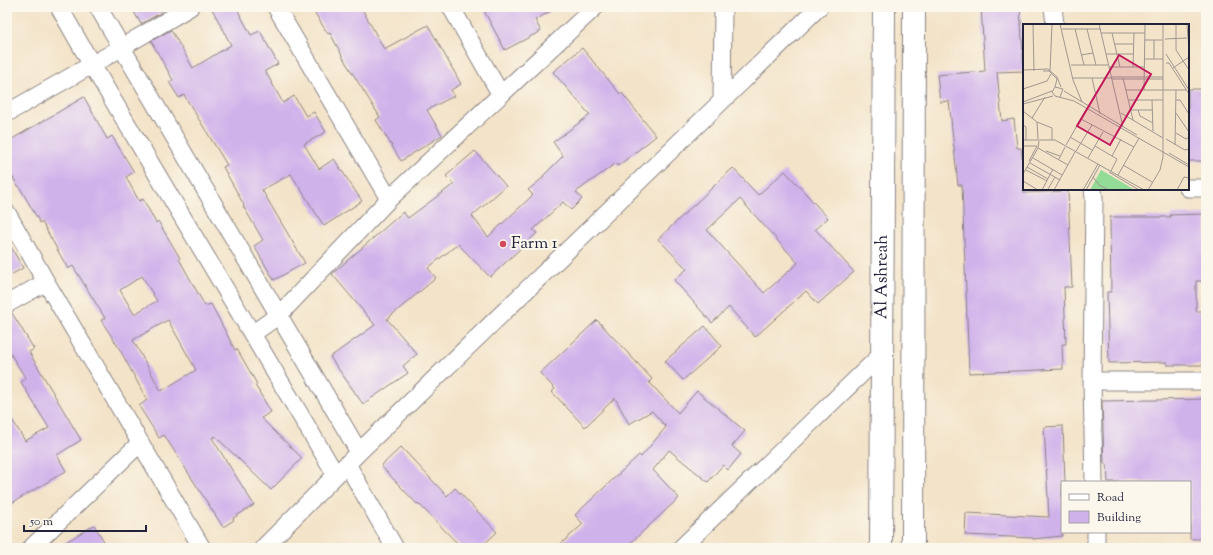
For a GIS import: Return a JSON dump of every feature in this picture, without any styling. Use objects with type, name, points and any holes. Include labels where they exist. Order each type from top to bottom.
[{"type":"street","points":[[59,7],[252,334],[347,464]]},
{"type":"street","points":[[98,7],[279,315],[347,464],[395,548]]},
{"type":"street","points":[[7,113],[190,7]]},
{"type":"street","points":[[276,7],[390,199]]},
{"type":"street","points":[[451,7],[501,95]]},
{"type":"street","points":[[252,334],[279,315],[390,199],[595,7]]},
{"type":"street","points":[[722,101],[723,7]]},
{"type":"street","points":[[263,548],[347,464],[819,7]]},
{"type":"street","name":"Al Ashreah","points":[[881,548],[884,7]]},
{"type":"street","points":[[913,548],[914,7]]},
{"type":"street","points":[[1054,7],[1055,24]]},
{"type":"street","points":[[1189,188],[1206,188]]},
{"type":"street","points":[[1093,190],[1092,381],[1094,481]]},
{"type":"street","points":[[7,213],[202,548]]},
{"type":"street","points":[[7,304],[46,282]]},
{"type":"street","points":[[681,548],[882,354]]},
{"type":"street","points":[[1092,381],[1206,381]]},
{"type":"street","points":[[31,548],[140,443]]},
{"type":"street","points":[[1096,533],[1096,548]]},
{"type":"building","points":[[131,7],[159,7],[162,12],[141,24]]},
{"type":"building","points":[[211,7],[236,7],[251,35],[260,31],[278,64],[265,71],[283,103],[294,96],[306,116],[314,112],[326,132],[304,144],[319,169],[334,159],[362,201],[324,226],[291,174],[262,190],[305,263],[274,280],[254,246],[263,240],[243,206],[244,205],[223,167],[227,165],[184,95],[179,98],[169,82],[173,80],[151,41],[171,30],[193,68],[231,45]]},
{"type":"building","points":[[311,7],[361,7],[384,49],[428,25],[461,84],[451,90],[454,96],[427,110],[442,135],[401,161],[376,120],[380,117],[346,63],[330,33],[328,34]]},
{"type":"building","points":[[482,7],[558,7],[535,20],[541,31],[505,50]]},
{"type":"building","points":[[981,7],[1020,7],[1023,71],[997,72],[1002,121],[1014,119],[1017,148],[1021,148],[1024,193],[1068,191],[1072,287],[1064,287],[1066,344],[1062,344],[1063,369],[969,373],[962,185],[958,185],[949,101],[940,102],[937,75],[985,71]]},
{"type":"building","points":[[582,48],[620,94],[622,93],[656,136],[618,166],[616,163],[576,192],[582,199],[571,210],[563,202],[533,230],[537,233],[490,277],[458,244],[428,268],[436,278],[387,319],[417,354],[403,366],[408,373],[363,404],[330,357],[375,325],[332,274],[403,212],[408,218],[454,184],[446,176],[475,151],[506,186],[472,216],[488,237],[533,195],[528,190],[544,177],[543,176],[563,156],[553,142],[590,115],[553,72]]},
{"type":"building","points":[[1189,89],[1206,89],[1206,161],[1189,161]]},
{"type":"building","points":[[84,97],[107,139],[112,136],[134,172],[126,177],[139,201],[143,199],[156,223],[158,221],[180,258],[179,259],[205,306],[211,304],[235,350],[237,349],[257,384],[255,385],[271,412],[261,418],[302,458],[271,490],[215,436],[212,438],[254,505],[233,518],[234,520],[223,527],[164,435],[159,438],[139,406],[147,400],[119,348],[101,320],[105,318],[73,266],[68,269],[42,222],[40,223],[7,168],[7,142]],"holes":[[[142,276],[157,301],[134,314],[120,290]],[[168,320],[196,370],[161,391],[133,340]]]},
{"type":"building","points":[[733,168],[758,195],[785,171],[828,218],[815,229],[854,272],[818,304],[806,291],[755,337],[729,307],[712,323],[674,280],[687,269],[658,239]],"holes":[[[740,199],[798,263],[764,293],[707,230]]]},
{"type":"building","points":[[1206,214],[1206,281],[1196,281],[1196,311],[1206,311],[1206,365],[1167,365],[1167,362],[1109,363],[1107,292],[1111,292],[1110,217],[1171,217],[1170,215]]},
{"type":"building","points":[[7,240],[23,268],[7,277]]},
{"type":"building","points":[[12,313],[34,349],[29,352],[81,440],[57,455],[66,471],[7,506],[7,411],[25,441],[49,428],[21,382],[26,379],[7,348],[7,314]]},
{"type":"building","points":[[597,320],[652,379],[649,382],[678,413],[697,391],[745,431],[732,446],[741,454],[728,470],[723,465],[708,482],[669,450],[653,470],[679,498],[625,548],[556,548],[583,524],[575,515],[639,455],[641,457],[666,427],[652,411],[629,424],[615,398],[585,427],[552,392],[555,389],[540,373]]},
{"type":"building","points":[[705,326],[722,346],[683,380],[665,361]]},
{"type":"building","points":[[1206,399],[1206,539],[1190,539],[1191,481],[1108,481],[1107,464],[1104,464],[1102,401]]},
{"type":"building","points":[[1063,426],[1065,481],[1061,481],[1062,536],[1033,539],[965,535],[966,513],[1049,517],[1044,427]]},
{"type":"building","points":[[401,447],[447,496],[455,488],[497,532],[480,548],[462,548],[381,466]]},
{"type":"building","points":[[94,525],[108,548],[56,548]]},
{"type":"place","name":"Farm 1","points":[[503,244]]}]
